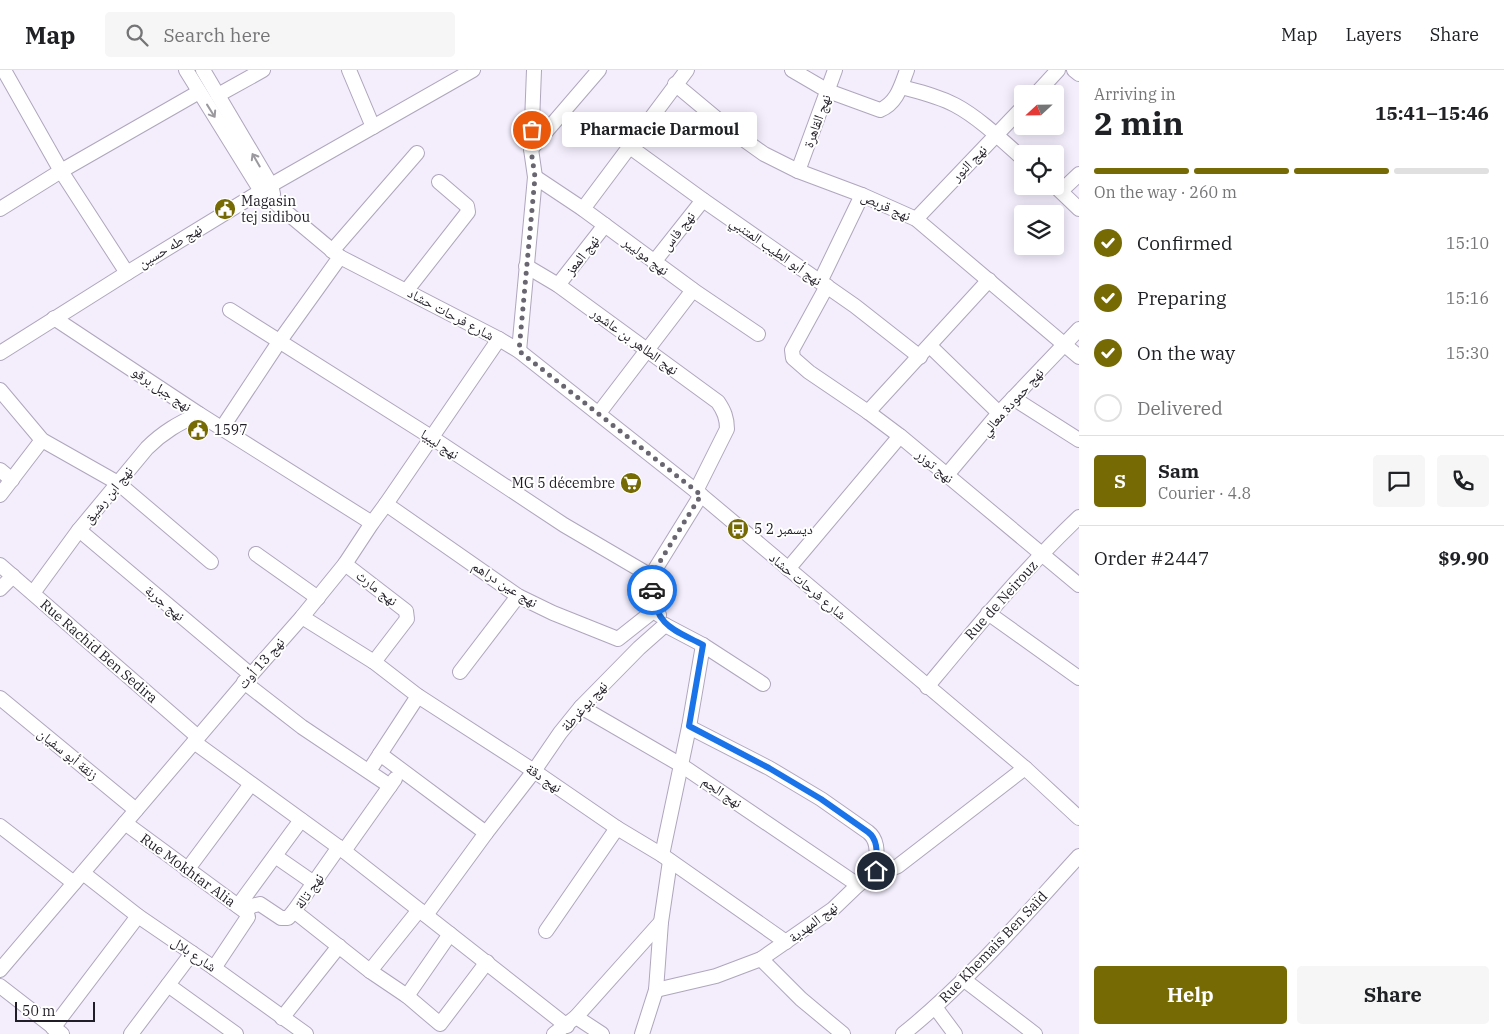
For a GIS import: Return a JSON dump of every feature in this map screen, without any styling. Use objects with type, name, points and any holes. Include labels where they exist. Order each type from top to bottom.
[{"type":"street","name":"شارع فرحات حشاد","points":[[186,70],[276,204],[336,254],[519,351],[698,493],[1025,768],[1079,818]]},
{"type":"street","name":"شارع فرحات حشاد","points":[[204,70],[266,188]]},
{"type":"street","points":[[218,95],[262,70]]},
{"type":"street","points":[[349,70],[373,127]]},
{"type":"street","name":"نهج طه حسين","points":[[0,353],[266,188],[473,70]]},
{"type":"street","points":[[519,351],[535,177],[531,150],[534,70]]},
{"type":"street","points":[[531,150],[599,70]]},
{"type":"street","points":[[583,209],[687,70]]},
{"type":"street","points":[[792,70],[828,91],[880,110],[889,106],[894,100],[907,70]]},
{"type":"street","name":"نهج القاهرة","points":[[798,171],[834,70]]},
{"type":"street","points":[[1044,85],[1058,70]]},
{"type":"street","points":[[1074,70],[1079,74]]},
{"type":"street","points":[[6,71],[61,171],[127,273]]},
{"type":"street","name":"نهج قربص","points":[[676,84],[730,129],[764,154],[798,171],[862,195],[916,219],[1079,357]]},
{"type":"street","points":[[901,87],[930,94],[957,106],[997,135],[1014,151]]},
{"type":"street","points":[[0,209],[61,171],[199,92]]},
{"type":"street","name":"نهج النور","points":[[916,219],[1014,117]]},
{"type":"street","name":"نهج أبو الطيب المتنبي","points":[[630,147],[861,310],[925,352],[1000,413]]},
{"type":"street","points":[[222,428],[336,254],[417,153]]},
{"type":"street","points":[[1064,185],[1079,174]]},
{"type":"street","name":"نهج موليير","points":[[535,177],[758,334]]},
{"type":"street","points":[[407,290],[468,212],[467,206],[439,182]]},
{"type":"street","points":[[824,284],[862,195]]},
{"type":"street","points":[[1064,195],[1079,210]]},
{"type":"street","name":"نهج فاس","points":[[654,262],[703,200]]},
{"type":"street","name":"نهج المعز","points":[[558,284],[605,225]]},
{"type":"street","name":"نهج الطاهر بن عاشور","points":[[526,266],[558,284],[718,402],[724,411],[728,429],[698,493]]},
{"type":"street","points":[[868,412],[990,280]]},
{"type":"street","name":"نهج توزر","points":[[824,284],[792,350],[793,358],[809,372],[900,436],[1079,585]]},
{"type":"street","points":[[599,413],[693,290]]},
{"type":"street","name":"نهج ليبيا","points":[[230,310],[431,437],[564,525],[651,576]]},
{"type":"street","name":"نهج جبل برقو","points":[[54,318],[199,414],[372,523]]},
{"type":"street","name":"نهج حمودة معالي","points":[[946,476],[1000,413],[1079,329]]},
{"type":"street","name":"نهج 13 أوت","points":[[0,970],[247,678],[302,617],[345,564],[499,339]]},
{"type":"street","points":[[0,390],[42,440],[118,483],[211,562]]},
{"type":"street","points":[[1014,398],[1079,440]]},
{"type":"street","name":"نهج ابن رشيق","points":[[32,593],[79,530],[159,436],[170,428],[199,414]]},
{"type":"street","points":[[788,569],[900,436]]},
{"type":"street","points":[[0,495],[42,440]]},
{"type":"street","points":[[0,470],[12,480]]},
{"type":"street","points":[[698,493],[651,576],[656,609],[665,624],[703,645],[763,684]]},
{"type":"street","name":"نهج عين دراهم","points":[[386,504],[518,596],[639,648]]},
{"type":"street","name":"Rue de Neirouz","points":[[927,687],[988,613],[1079,517]]},
{"type":"street","name":"نهج جربة","points":[[79,530],[302,727],[390,786]]},
{"type":"street","points":[[256,554],[318,598]]},
{"type":"street","name":"نهج مارث","points":[[345,564],[406,611],[408,615],[408,618],[374,662]]},
{"type":"street","name":"Rue Rachid Ben Sedira","points":[[0,565],[196,739],[251,784],[342,849],[487,962],[572,1021],[602,1034]]},
{"type":"street","points":[[0,589],[13,576]]},
{"type":"street","points":[[460,672],[518,596]]},
{"type":"street","points":[[618,639],[656,609]]},
{"type":"street","points":[[988,613],[1079,678]]},
{"type":"street","name":"نهج دقة","points":[[302,617],[374,662],[418,696],[534,771],[617,828],[666,858],[786,942]]},
{"type":"street","name":"نهج يوغرطة","points":[[370,971],[423,912],[534,771],[560,733],[581,707],[665,624]]},
{"type":"street","points":[[642,1034],[656,990],[666,858],[703,645]]},
{"type":"street","points":[[368,771],[418,696]]},
{"type":"street","name":"زنقة أبو سفيان","points":[[0,698],[136,810]]},
{"type":"street","name":"نهج الجم","points":[[581,707],[681,765],[858,885]]},
{"type":"street","points":[[689,726],[769,768],[821,799],[868,832],[876,842],[876,871]]},
{"type":"street","points":[[380,754],[486,833]]},
{"type":"street","name":"نهج المهدية","points":[[656,990],[716,976],[760,959],[833,909],[876,871],[888,870],[898,866],[1025,768]]},
{"type":"street","name":"نهج تالة","points":[[242,909],[260,904],[281,918],[288,918],[401,770]]},
{"type":"street","points":[[187,870],[251,784]]},
{"type":"street","points":[[242,909],[275,856],[301,820]]},
{"type":"street","name":"Rue Mokhtar Alia","points":[[125,823],[242,909],[248,917],[214,968]]},
{"type":"street","name":"شارع بلال","points":[[0,826],[214,968],[285,1025],[306,1034]]},
{"type":"street","points":[[546,931],[617,828]]},
{"type":"street","points":[[275,856],[314,883]]},
{"type":"street","name":"Rue Khemais Ben Saïd","points":[[903,1034],[935,1007],[963,979],[1079,856]]},
{"type":"street","points":[[294,912],[370,971],[408,996],[438,1029],[487,962]]},
{"type":"street","points":[[0,986],[58,1031],[138,916]]},
{"type":"street","points":[[554,1034],[572,1021],[661,922]]},
{"type":"street","points":[[408,996],[450,934]]},
{"type":"street","points":[[285,1025],[339,946]]},
{"type":"street","points":[[131,1034],[192,953]]},
{"type":"street","points":[[760,959],[793,992],[843,1034]]},
{"type":"street","points":[[963,979],[1031,1033]]},
{"type":"street","points":[[168,986],[236,1034]]},
{"type":"street","points":[[935,1007],[955,1034]]},
{"type":"way so far","points":[[532,130],[531,150],[535,177],[519,351],[701,495],[651,576],[652,590]]},
{"type":"place","name":"Pharmacie Darmoul","points":[[532,130]]},
{"type":"place","name":"Magasin tej sidibou","points":[[225,209]]},
{"type":"place","name":"1597","points":[[198,430]]},
{"type":"place","name":"MG 5 décembre","points":[[631,483]]},
{"type":"place","name":"5 ديسمبر 2","points":[[738,529]]},
{"type":"route","points":[[652,590],[656,609],[665,624],[703,645],[689,726],[769,768],[821,799],[868,832],[876,842],[876,871]]}]
